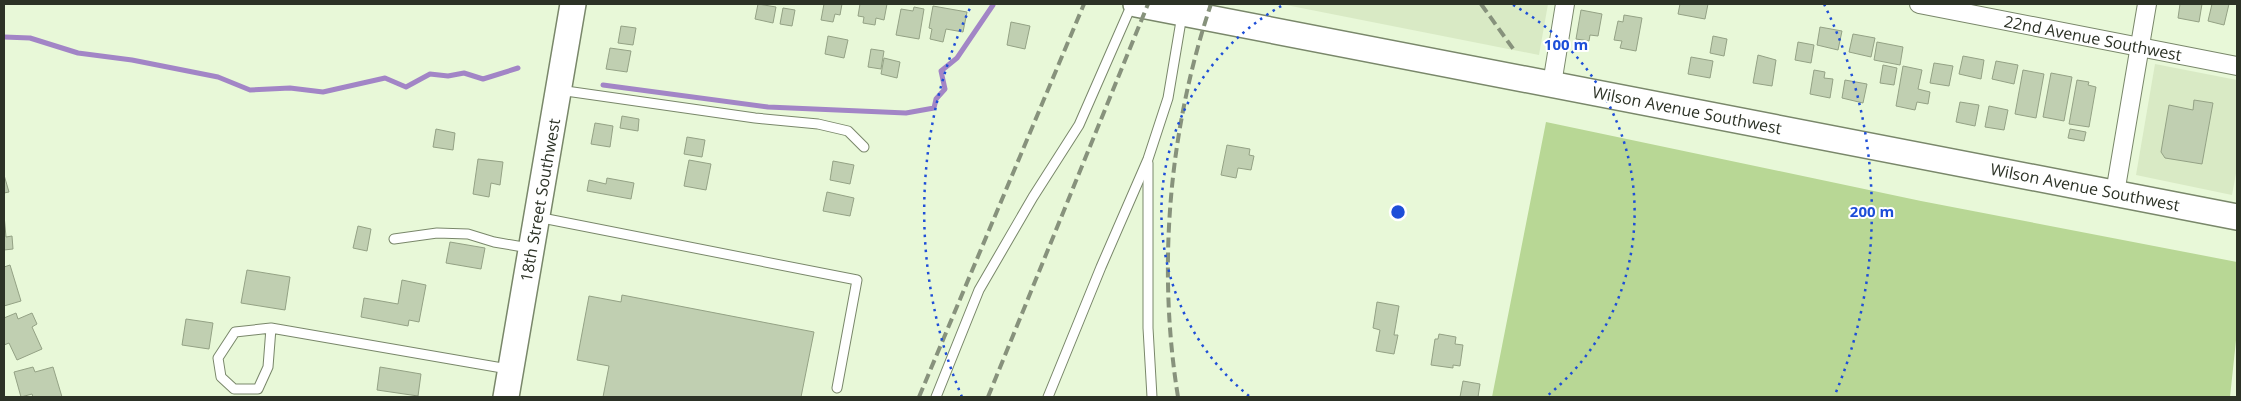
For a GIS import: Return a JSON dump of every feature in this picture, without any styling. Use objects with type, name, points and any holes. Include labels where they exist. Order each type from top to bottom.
[{"type":"main road","name":"18th Street Southwest","points":[[506,397],[573,4]]},
{"type":"main road","name":"Wilson Avenue Southwest","points":[[1136,4],[2237,217]]},
{"type":"street","points":[[1552,84],[1565,4]]},
{"type":"street","name":"22nd Avenue Southwest","points":[[1919,4],[2237,66]]},
{"type":"street","points":[[2114,193],[2147,4]]},
{"type":"lane","points":[[936,397],[979,290],[1033,197],[1080,125],[1132,4]]},
{"type":"lane","points":[[1048,397],[1148,159],[1168,98],[1182,12]]},
{"type":"lane","points":[[559,90],[736,116],[818,124],[848,131],[864,147]]},
{"type":"lane","points":[[1148,159],[1148,328],[1152,397]]},
{"type":"lane","points":[[537,217],[857,280],[837,388]]},
{"type":"lane","points":[[394,239],[437,232],[468,234],[494,242],[532,248]]},
{"type":"lane","points":[[271,328],[268,367],[258,389],[234,389],[221,377],[218,358],[235,332],[271,328],[511,370]]},
{"type":"shaded area","points":[[1281,4],[1548,4],[1539,55]]},
{"type":"shaded area","points":[[2155,64],[2237,80],[2237,168],[2232,195],[2136,175]]},
{"type":"green space","points":[[1546,122],[1921,201],[2237,262],[2237,331],[2230,397],[1492,397]]},
{"type":"building","points":[[758,4],[776,7],[773,23],[755,19]]},
{"type":"building","points":[[824,4],[842,4],[840,15],[835,14],[833,22],[821,20]]},
{"type":"building","points":[[860,4],[887,4],[884,20],[876,18],[875,25],[863,23],[864,17],[858,16]]},
{"type":"building","points":[[1680,4],[1708,4],[1705,19],[1678,14]]},
{"type":"building","points":[[2180,4],[2202,4],[2199,22],[2178,18]]},
{"type":"building","points":[[2212,4],[2229,4],[2224,25],[2208,21]]},
{"type":"building","points":[[933,6],[967,12],[963,32],[946,29],[943,42],[930,39],[932,29],[929,28]]},
{"type":"building","points":[[914,7],[924,9],[919,39],[896,35],[901,9],[913,11]]},
{"type":"building","points":[[783,8],[795,10],[792,26],[780,24]]},
{"type":"building","points":[[1581,10],[1602,14],[1598,36],[1590,35],[1589,41],[1576,39]]},
{"type":"building","points":[[1624,15],[1642,18],[1636,51],[1620,48],[1622,41],[1614,40],[1618,21],[1623,22]]},
{"type":"building","points":[[1011,22],[1030,26],[1025,49],[1007,45]]},
{"type":"building","points":[[621,26],[636,28],[633,45],[618,43]]},
{"type":"building","points":[[1820,27],[1842,31],[1838,50],[1817,45]]},
{"type":"building","points":[[1853,34],[1875,38],[1871,57],[1849,52]]},
{"type":"building","points":[[828,36],[848,40],[844,58],[825,54]]},
{"type":"building","points":[[1713,36],[1727,39],[1724,56],[1710,53]]},
{"type":"building","points":[[1798,42],[1814,45],[1811,63],[1795,60]]},
{"type":"building","points":[[1877,42],[1903,47],[1900,65],[1874,60]]},
{"type":"building","points":[[610,48],[631,51],[627,72],[606,69]]},
{"type":"building","points":[[871,49],[884,51],[881,69],[868,67]]},
{"type":"building","points":[[1758,55],[1776,60],[1772,86],[1753,83]]},
{"type":"building","points":[[1963,56],[1984,60],[1981,79],[1959,74]]},
{"type":"building","points":[[1691,57],[1713,61],[1710,78],[1688,74]]},
{"type":"building","points":[[884,58],[900,62],[897,78],[881,74]]},
{"type":"building","points":[[1996,61],[2018,65],[2014,84],[1992,79]]},
{"type":"building","points":[[1934,63],[1953,66],[1949,86],[1930,83]]},
{"type":"building","points":[[1883,65],[1897,68],[1894,85],[1880,83]]},
{"type":"building","points":[[1903,66],[1922,70],[1918,89],[1930,92],[1928,104],[1917,102],[1915,110],[1896,106]]},
{"type":"building","points":[[1814,70],[1825,72],[1824,78],[1833,79],[1830,98],[1810,94]]},
{"type":"building","points":[[2023,70],[2044,74],[2036,118],[2015,114]]},
{"type":"building","points":[[2051,73],[2072,77],[2064,121],[2043,117]]},
{"type":"building","points":[[1845,80],[1867,84],[1863,103],[1842,98]]},
{"type":"building","points":[[2077,80],[2089,82],[2088,85],[2096,87],[2089,127],[2069,124]]},
{"type":"building","points":[[2194,100],[2213,103],[2202,164],[2165,158],[2161,152],[2169,105],[2193,110]]},
{"type":"building","points":[[1960,102],[1979,105],[1975,126],[1956,122]]},
{"type":"building","points":[[1989,106],[2008,110],[2004,130],[1985,127]]},
{"type":"building","points":[[622,116],[639,119],[638,131],[620,128]]},
{"type":"building","points":[[595,123],[613,126],[610,147],[591,144]]},
{"type":"building","points":[[436,129],[455,133],[453,150],[433,147]]},
{"type":"building","points":[[2070,129],[2086,132],[2084,141],[2068,138]]},
{"type":"building","points":[[687,137],[705,140],[702,157],[684,154]]},
{"type":"building","points":[[1227,145],[1250,149],[1249,155],[1254,156],[1251,170],[1238,168],[1236,178],[1221,175]]},
{"type":"building","points":[[478,159],[503,162],[500,185],[491,183],[489,197],[473,194]]},
{"type":"building","points":[[689,160],[711,164],[706,190],[684,186]]},
{"type":"building","points":[[833,161],[854,165],[850,184],[830,180]]},
{"type":"building","points":[[4,175],[9,192],[4,193]]},
{"type":"building","points":[[607,178],[634,183],[631,199],[587,191],[589,180],[606,184]]},
{"type":"building","points":[[827,192],[854,198],[850,216],[823,211]]},
{"type":"building","points":[[4,215],[6,237],[12,236],[13,249],[4,250]]},
{"type":"building","points":[[358,226],[371,229],[367,251],[353,248]]},
{"type":"building","points":[[450,242],[485,248],[481,269],[446,263]]},
{"type":"building","points":[[10,265],[21,301],[4,306],[4,267]]},
{"type":"building","points":[[247,270],[290,277],[285,310],[241,303]]},
{"type":"building","points":[[402,280],[426,285],[419,322],[409,320],[408,326],[361,317],[364,298],[398,304]]},
{"type":"building","points":[[622,295],[814,332],[801,397],[603,397],[609,366],[577,360],[589,296],[621,302]]},
{"type":"building","points":[[1377,302],[1399,306],[1394,335],[1398,335],[1394,354],[1376,351],[1380,330],[1373,328]]},
{"type":"building","points":[[16,313],[18,319],[32,313],[37,324],[32,327],[42,349],[17,360],[9,343],[4,345],[4,318]]},
{"type":"building","points":[[186,319],[213,323],[209,349],[182,345]]},
{"type":"building","points":[[1439,334],[1456,337],[1455,344],[1463,345],[1460,366],[1453,365],[1453,368],[1431,365],[1435,339],[1438,339]]},
{"type":"building","points":[[33,367],[35,372],[53,367],[62,397],[33,397],[32,394],[21,397],[14,372]]},
{"type":"building","points":[[380,367],[421,374],[418,396],[377,390]]},
{"type":"building","points":[[1463,381],[1480,384],[1478,397],[1460,397]]},
{"type":"waterway","points":[[603,85],[768,107],[906,113],[934,108],[936,99],[945,89],[941,71],[957,58],[993,5]]},
{"type":"waterway","points":[[4,37],[30,38],[78,53],[132,60],[218,77],[250,90],[290,88],[323,92],[385,78],[406,87],[430,74],[448,76],[464,73],[483,79],[518,68]]},
{"type":"railway","points":[[919,397],[1084,4]]},
{"type":"railway","points":[[988,397],[1148,4]]},
{"type":"railway","points":[[1178,397],[1168,298],[1168,248],[1171,199],[1185,100],[1211,4]]},
{"type":"railway","points":[[1481,4],[1514,50]]}]
